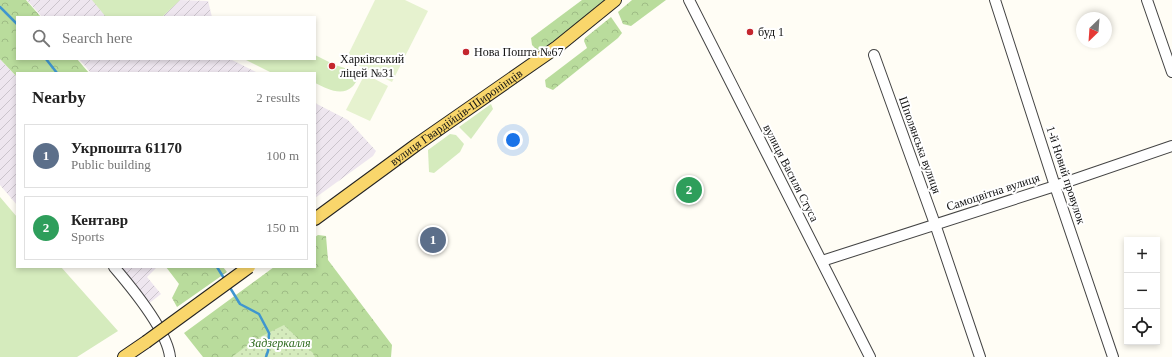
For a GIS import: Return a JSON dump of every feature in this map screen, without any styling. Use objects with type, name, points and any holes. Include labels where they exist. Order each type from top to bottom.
[{"type":"main road","name":"вулиця Гвардійців-Широнінців","points":[[316,218],[416,145],[556,47],[616,0]]},
{"type":"main road","points":[[124,357],[248,268]]},
{"type":"street","name":"вулиця Василя Стуса","points":[[690,0],[870,357]]},
{"type":"street","name":"1-й Новий провулок","points":[[995,0],[1055,186],[1114,357]]},
{"type":"street","points":[[1147,0],[1169,51],[1172,72]]},
{"type":"street","name":"Шполянська вулиця","points":[[874,55],[935,224],[980,357]]},
{"type":"street","name":"Самоцвітна вулиця","points":[[822,261],[1055,186],[1172,146]]},
{"type":"street","points":[[115,268],[135,291],[164,336],[170,357]]},
{"type":"shaded area","points":[[27,0],[93,0],[106,16],[41,16]]},
{"type":"shaded area","points":[[180,0],[208,1],[212,16],[163,16]]},
{"type":"shaded area","points":[[0,59],[16,76],[16,204],[0,185]]},
{"type":"shaded area","points":[[80,60],[232,60],[256,72],[90,72]]},
{"type":"shaded area","points":[[316,104],[348,120],[376,151],[373,156],[316,197]]},
{"type":"shaded area","points":[[117,268],[156,268],[147,277],[161,294],[147,305]]},
{"type":"green space","points":[[0,0],[26,0],[40,16],[16,16],[16,60],[78,60],[88,72],[16,72],[16,76],[0,59]]},
{"type":"green space","points":[[92,0],[180,0],[163,16],[105,16]]},
{"type":"green space","points":[[375,0],[405,0],[428,11],[392,82],[346,59]]},
{"type":"green space","points":[[582,0],[606,0],[543,50],[537,50],[532,45],[531,38]]},
{"type":"green space","points":[[632,0],[666,0],[631,26],[623,24],[618,12]]},
{"type":"green space","points":[[611,17],[622,33],[618,38],[553,90],[546,87],[545,80],[587,48],[584,41],[585,38]]},
{"type":"green space","points":[[316,56],[335,65],[361,73],[355,84],[348,90],[334,91],[316,83],[316,72],[270,72],[246,60],[316,60]]},
{"type":"green space","points":[[365,74],[388,86],[370,121],[346,110]]},
{"type":"green space","points":[[491,104],[493,109],[471,139],[459,127]]},
{"type":"green space","points":[[450,134],[456,135],[464,144],[460,152],[434,173],[429,172],[428,150]]},
{"type":"green space","points":[[0,197],[16,216],[16,268],[62,268],[118,331],[77,357],[0,357]]},
{"type":"green space","points":[[318,235],[326,236],[328,260],[392,345],[391,357],[203,357],[184,333],[273,268],[316,268],[316,236]]},
{"type":"green space","points":[[167,268],[224,268],[227,272],[177,307],[172,298],[179,284]]},
{"type":"green space","name":"Задзеркалля","points":[[284,325],[313,353],[315,357],[232,357],[254,340]]},
{"type":"waterway","points":[[0,7],[16,23]]},
{"type":"waterway","points":[[47,60],[56,72]]},
{"type":"waterway","points":[[218,268],[225,280]]},
{"type":"waterway","points":[[229,286],[240,304],[259,314],[269,333],[268,351],[266,357]]},
{"type":"place","name":"буд 1","points":[[750,32]]},
{"type":"place","name":"Нова Пошта №67","points":[[466,52]]},
{"type":"place","name":"Харківський ліцей №31","points":[[332,66]]},
{"type":"place","name":"Кентавр","points":[[689,190]]},
{"type":"place","name":"Укрпошта 61170","points":[[433,240]]}]
